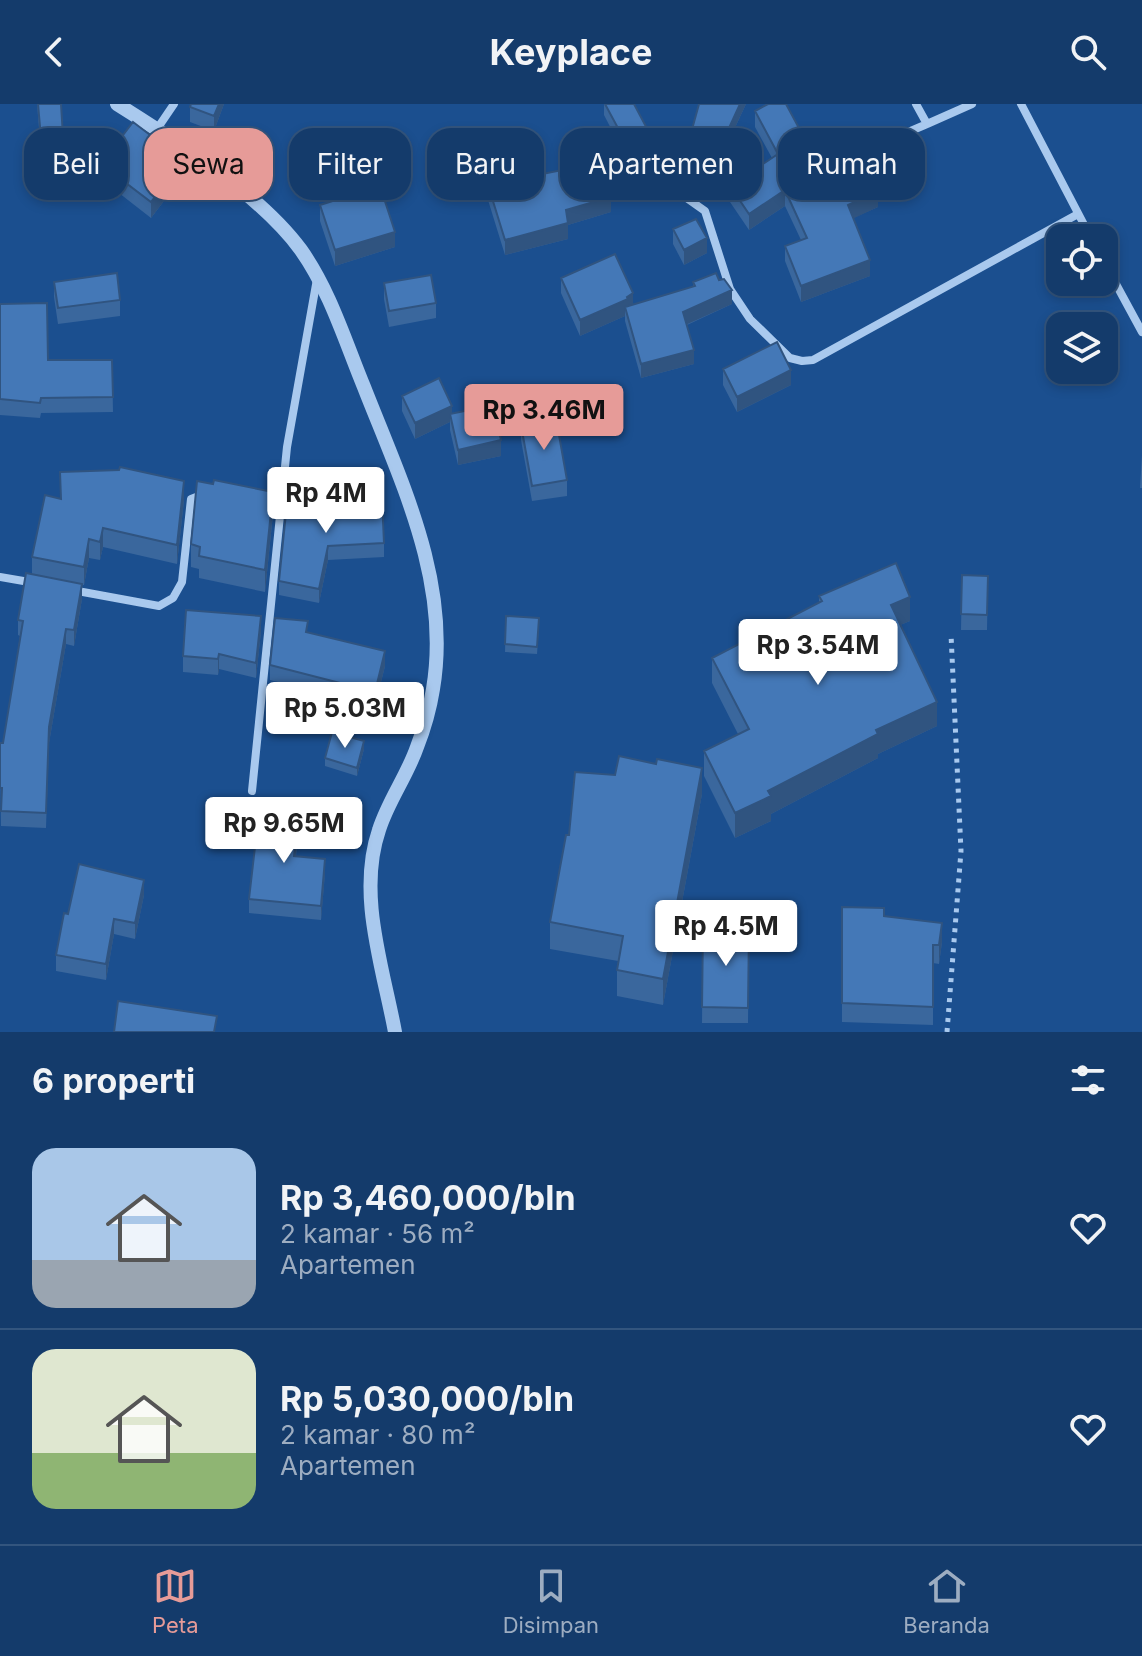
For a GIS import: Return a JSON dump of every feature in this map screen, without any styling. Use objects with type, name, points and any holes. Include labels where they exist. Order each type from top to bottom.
[{"type":"street","points":[[117,104],[155,128]]},
{"type":"street","points":[[158,128],[174,104]]},
{"type":"street","points":[[916,104],[927,124]]},
{"type":"street","points":[[918,128],[972,104]]},
{"type":"street","points":[[1021,104],[1083,224]]},
{"type":"street","points":[[250,200],[274,220],[300,250],[326,291],[411,506],[430,574],[439,636],[433,691],[417,747],[379,829],[370,868],[372,908],[395,1032]]},
{"type":"street","points":[[689,200],[705,211],[730,289],[750,319],[782,352],[802,361],[813,360],[1078,214]]},
{"type":"street","points":[[252,791],[287,447],[318,278]]},
{"type":"street","points":[[1118,288],[1142,332]]},
{"type":"street","points":[[269,492],[282,492]]},
{"type":"street","points":[[57,587],[159,606],[173,598],[182,582],[191,499],[199,494],[217,495]]},
{"type":"street","points":[[0,577],[43,585]]},
{"type":"path","points":[[947,1032],[961,851],[951,634]]},
{"type":"building","points":[[38,104],[61,104],[62,128],[40,128]]},
{"type":"building","points":[[191,104],[219,104],[214,116],[190,107]]},
{"type":"building","points":[[605,104],[634,104],[647,128],[618,128]]},
{"type":"building","points":[[699,104],[740,104],[729,128],[692,128]]},
{"type":"building","points":[[768,104],[786,104],[799,128],[778,128],[778,154],[755,111]]},
{"type":"building","points":[[133,122],[144,130],[144,197],[128,185],[128,129]]},
{"type":"building","points":[[778,154],[778,195],[749,214],[740,200],[762,200],[762,165]]},
{"type":"building","points":[[560,170],[560,200],[601,200],[566,210],[568,223],[505,240],[493,200],[544,200],[544,174]]},
{"type":"building","points":[[336,200],[385,200],[395,232],[335,250],[320,205]]},
{"type":"building","points":[[790,200],[859,200],[848,205],[870,260],[801,286],[785,246],[807,238]]},
{"type":"building","points":[[696,219],[707,238],[684,250],[673,229]]},
{"type":"building","points":[[615,254],[633,293],[628,299],[580,320],[561,278]]},
{"type":"building","points":[[117,273],[120,300],[58,308],[54,282]]},
{"type":"building","points":[[716,273],[719,280],[724,279],[732,290],[683,312],[694,350],[641,364],[625,307],[695,286],[693,282]]},
{"type":"building","points":[[431,275],[436,303],[389,311],[384,283]]},
{"type":"building","points":[[47,303],[48,360],[112,360],[113,397],[41,398],[40,403],[0,399],[0,304]]},
{"type":"building","points":[[777,342],[791,370],[737,397],[723,369]]},
{"type":"building","points":[[439,378],[452,406],[415,423],[402,396]]},
{"type":"building","points":[[493,405],[501,440],[458,450],[450,414]]},
{"type":"building","points":[[556,418],[567,480],[532,486],[521,425]]},
{"type":"building","points":[[120,467],[184,481],[177,545],[103,528],[100,542],[89,539],[84,567],[32,557],[45,495],[61,499],[60,472],[119,470]]},
{"type":"building","points":[[214,480],[273,492],[265,570],[199,556],[200,547],[191,544],[197,481],[213,484]]},
{"type":"building","points":[[382,499],[384,543],[328,546],[319,589],[279,581],[287,503],[306,507],[307,501]]},
{"type":"building","points":[[896,563],[910,597],[891,605],[937,702],[876,730],[878,734],[768,791],[771,796],[735,813],[704,751],[749,729],[712,658],[822,601],[819,596]]},
{"type":"building","points":[[26,573],[82,584],[74,630],[66,629],[49,727],[46,813],[1,811],[0,743],[3,743],[23,621],[18,620]]},
{"type":"building","points":[[962,575],[988,576],[987,615],[961,614]]},
{"type":"building","points":[[186,610],[261,616],[256,663],[219,654],[218,659],[183,656]]},
{"type":"building","points":[[506,616],[539,618],[537,647],[505,644]]},
{"type":"building","points":[[275,618],[308,621],[306,632],[385,651],[375,692],[270,665]]},
{"type":"building","points":[[332,732],[364,741],[357,768],[325,758]]},
{"type":"building","points":[[619,756],[656,764],[657,759],[702,768],[663,979],[617,970],[623,936],[550,922],[566,835],[569,835],[575,772],[615,775]]},
{"type":"building","points":[[259,812],[299,816],[294,856],[325,859],[321,906],[249,899]]},
{"type":"building","points":[[79,864],[144,880],[135,923],[114,919],[106,964],[56,955],[64,913],[68,914]]},
{"type":"building","points":[[842,907],[884,908],[884,916],[942,923],[939,945],[933,945],[933,1007],[842,1003]]},
{"type":"building","points":[[703,927],[749,928],[748,1008],[702,1007]]},
{"type":"building","points":[[118,1001],[217,1016],[214,1032],[114,1032]]}]
